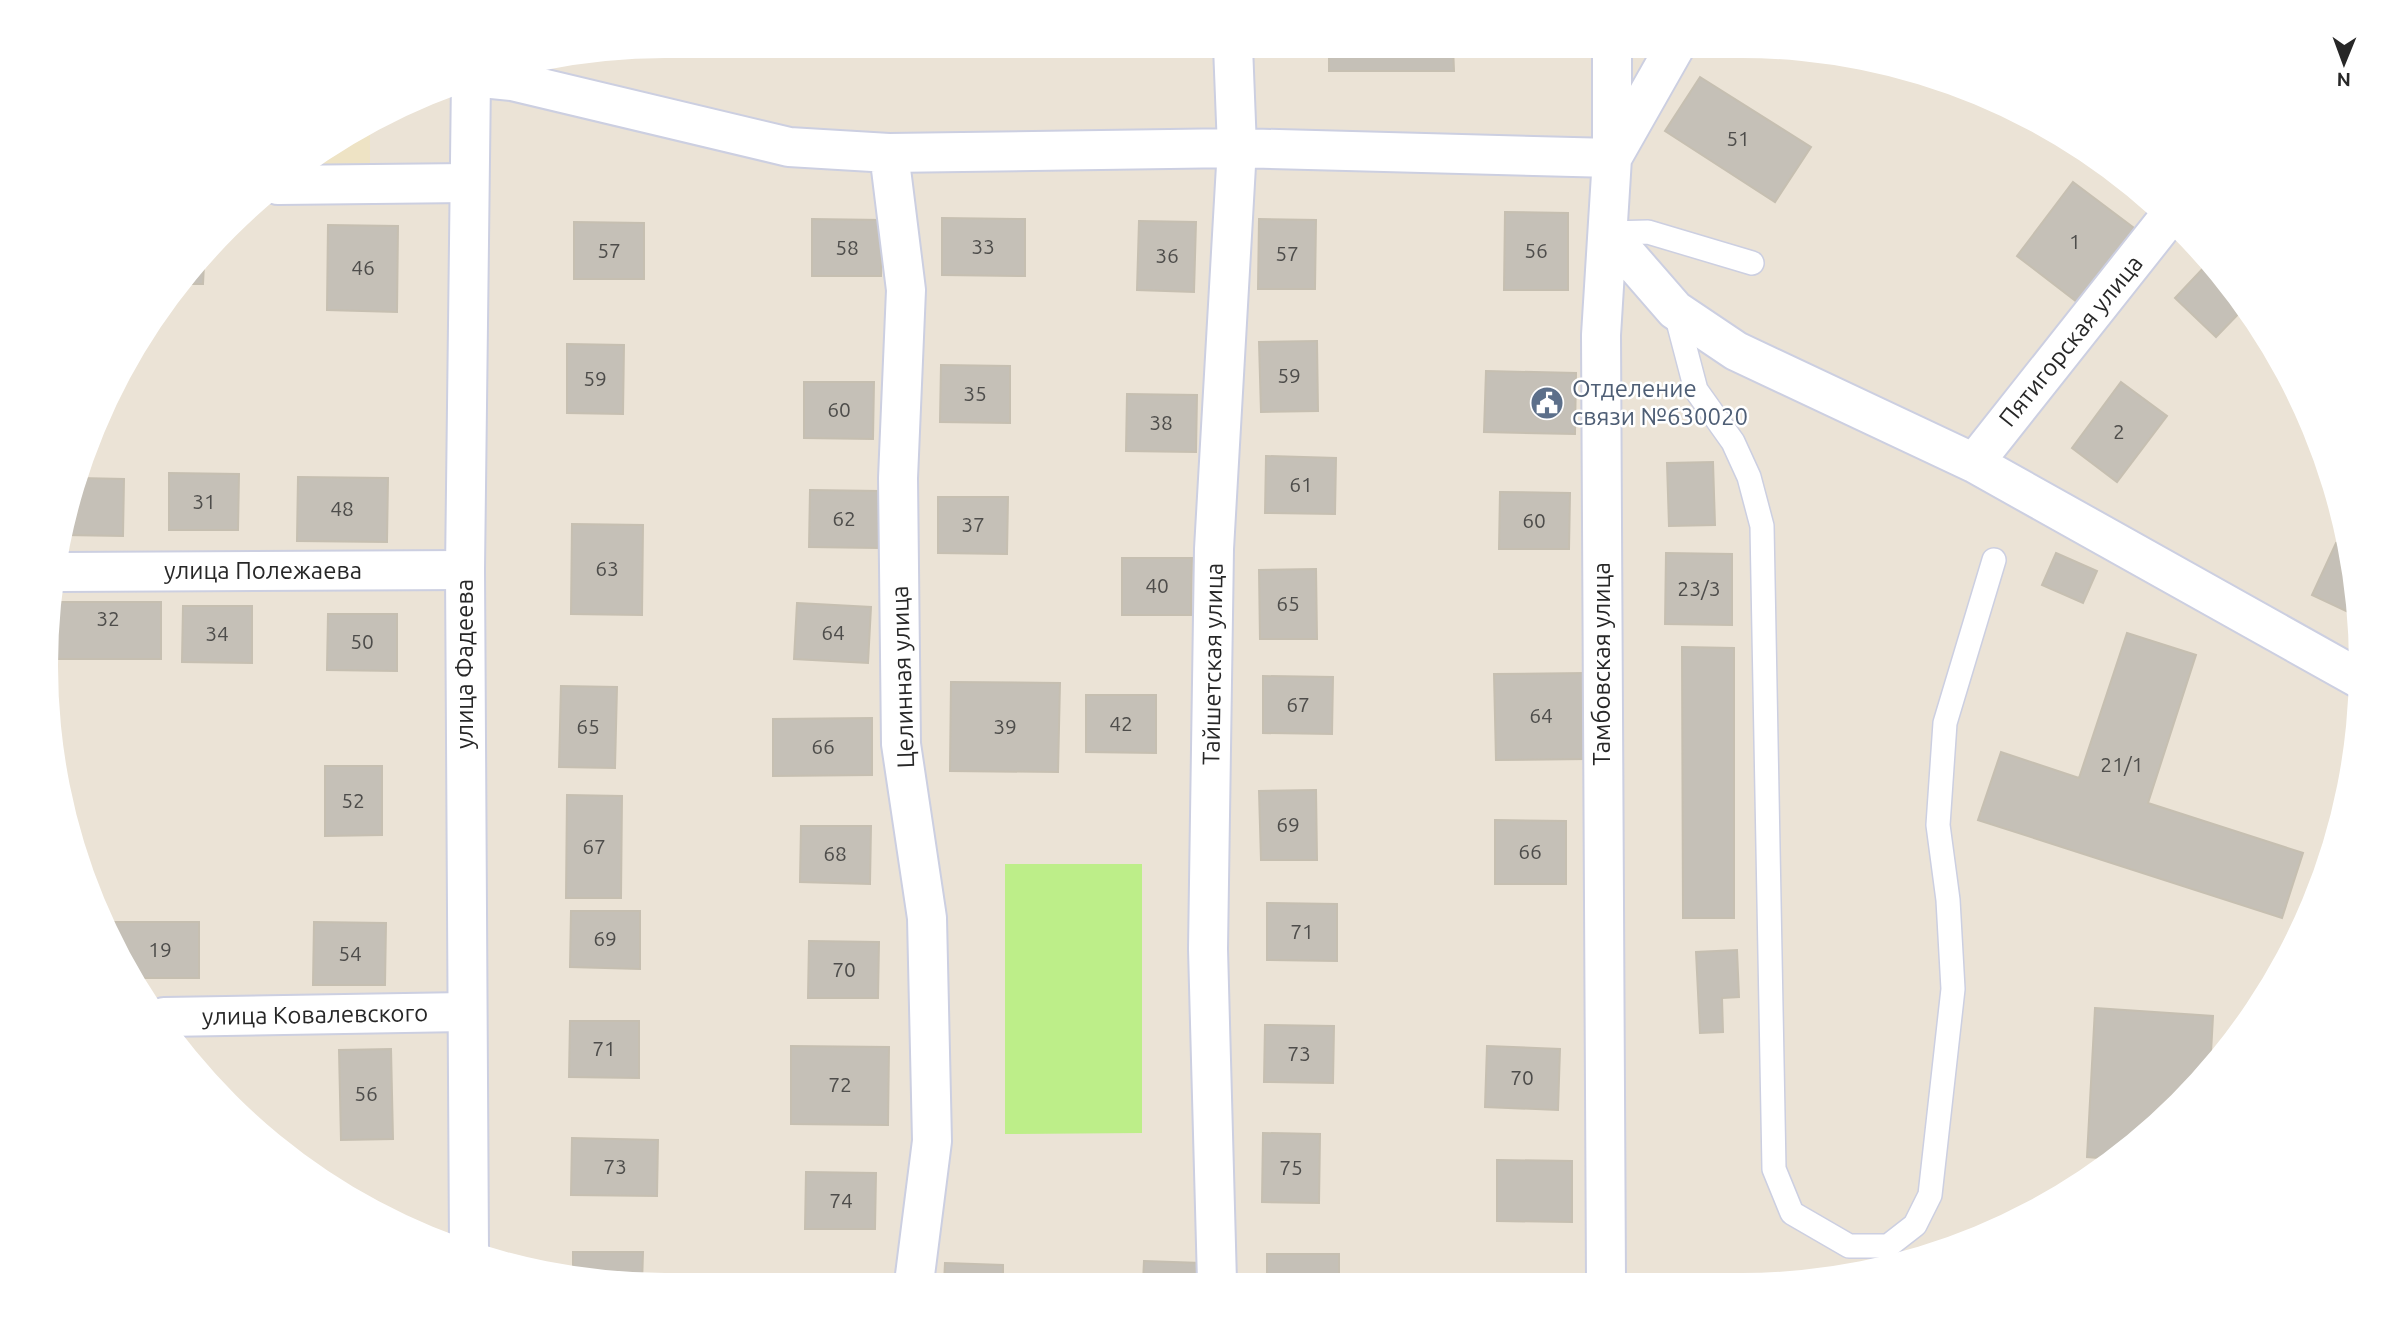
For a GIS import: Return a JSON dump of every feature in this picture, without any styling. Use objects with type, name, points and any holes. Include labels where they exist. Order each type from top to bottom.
[{"type":"street","name":"Тайшетская улица","points":[[1217,1273],[1208,949],[1214,563],[1237,148],[1233,58]]},
{"type":"street","name":"Тамбовская улица","points":[[1606,1273],[1601,335],[1612,158],[1612,58]]},
{"type":"street","points":[[501,80],[789,147],[889,153],[1237,148],[1612,158],[1669,58]]},
{"type":"street","name":"улица Фадеева","points":[[469,1241],[465,570],[471,90]]},
{"type":"street","name":"Целинная улица","points":[[889,153],[906,290],[898,478],[901,744],[927,918],[928,946],[932,1141],[915,1273]]},
{"type":"street","points":[[294,185],[468,183]]},
{"type":"street","name":"Пятигорская улица","points":[[1973,463],[2161,227]]},
{"type":"street","points":[[1608,233],[1675,310],[1736,351],[1973,463],[2349,673]]},
{"type":"street","name":"улица Полежаева","points":[[65,572],[465,570]]},
{"type":"street","name":"улица Ковалевского","points":[[170,1017],[466,1012]]},
{"type":"lane","points":[[1608,233],[1648,232],[1752,263]]},
{"type":"lane","points":[[1675,310],[1696,390],[1733,442],[1749,477],[1762,527],[1774,1169],[1792,1213],[1849,1246],[1888,1245],[1914,1225],[1930,1195],[1953,989],[1948,900],[1938,825],[1945,723],[1994,560]]},
{"type":"shaded area","points":[[370,135],[370,169],[314,170]]},
{"type":"green space","points":[[1005,864],[1142,864],[1142,1133],[1005,1134]]},
{"type":"building","points":[[1329,58],[1453,58],[1454,71],[1329,71]]},
{"type":"building","points":[[1700,77],[1811,147],[1775,202],[1665,131]]},
{"type":"building","points":[[2073,182],[2134,228],[2077,302],[2017,256]]},
{"type":"building","points":[[1505,212],[1568,213],[1568,290],[1504,290]]},
{"type":"building","points":[[942,218],[1025,219],[1025,276],[942,275]]},
{"type":"building","points":[[812,219],[882,220],[881,276],[812,276]]},
{"type":"building","points":[[1259,219],[1316,220],[1315,289],[1258,289]]},
{"type":"building","points":[[1139,221],[1196,222],[1194,292],[1137,290]]},
{"type":"building","points":[[574,222],[644,223],[644,279],[574,279]]},
{"type":"building","points":[[328,225],[398,226],[397,312],[327,310]]},
{"type":"building","points":[[2202,270],[2237,315],[2216,337],[2175,298]]},
{"type":"building","points":[[204,271],[203,284],[193,284]]},
{"type":"building","points":[[1317,341],[1318,411],[1261,412],[1259,342]]},
{"type":"building","points":[[567,344],[624,345],[623,414],[567,413]]},
{"type":"building","points":[[941,365],[1010,366],[1010,423],[940,422]]},
{"type":"building","points":[[1486,371],[1576,373],[1575,434],[1484,432]]},
{"type":"building","points":[[804,382],[874,382],[873,439],[804,438]]},
{"type":"building","points":[[2121,382],[2167,416],[2117,482],[2072,448]]},
{"type":"building","points":[[1127,394],[1197,395],[1196,452],[1126,451]]},
{"type":"building","points":[[1266,456],[1336,458],[1335,514],[1265,513]]},
{"type":"building","points":[[1713,462],[1715,525],[1669,526],[1667,463]]},
{"type":"building","points":[[169,473],[239,474],[238,530],[169,530]]},
{"type":"building","points":[[298,477],[388,478],[387,542],[297,541]]},
{"type":"building","points":[[87,478],[124,479],[123,536],[72,535]]},
{"type":"building","points":[[810,490],[879,491],[878,548],[809,547]]},
{"type":"building","points":[[1500,492],[1570,493],[1569,549],[1499,549]]},
{"type":"building","points":[[938,497],[1008,497],[1007,554],[938,553]]},
{"type":"building","points":[[572,524],[643,525],[642,615],[571,614]]},
{"type":"building","points":[[2336,543],[2337,543],[2347,611],[2312,595]]},
{"type":"building","points":[[1666,553],[1732,554],[1732,625],[1665,624]]},
{"type":"building","points":[[2056,553],[2097,571],[2083,603],[2042,585]]},
{"type":"building","points":[[1122,558],[1192,558],[1191,615],[1122,615]]},
{"type":"building","points":[[1316,569],[1317,639],[1260,639],[1259,570]]},
{"type":"building","points":[[61,602],[161,602],[161,659],[58,659]]},
{"type":"building","points":[[797,603],[871,607],[868,663],[794,659]]},
{"type":"building","points":[[183,606],[252,606],[252,663],[182,662]]},
{"type":"building","points":[[328,614],[397,614],[397,671],[327,670]]},
{"type":"building","points":[[2127,633],[2196,655],[2148,803],[2303,853],[2282,918],[1978,820],[2001,752],[2079,778]]},
{"type":"building","points":[[1682,647],[1734,648],[1734,918],[1683,918]]},
{"type":"building","points":[[1586,673],[1587,759],[1496,760],[1494,674]]},
{"type":"building","points":[[1263,676],[1333,677],[1332,734],[1263,733]]},
{"type":"building","points":[[951,682],[1060,683],[1058,772],[950,771]]},
{"type":"building","points":[[561,686],[617,687],[615,768],[559,767]]},
{"type":"building","points":[[1086,695],[1156,695],[1156,753],[1086,752]]},
{"type":"building","points":[[872,718],[872,775],[773,776],[773,719]]},
{"type":"building","points":[[325,766],[382,766],[382,835],[325,836]]},
{"type":"building","points":[[1316,790],[1317,860],[1261,860],[1259,791]]},
{"type":"building","points":[[567,795],[622,796],[621,898],[566,898]]},
{"type":"building","points":[[1495,820],[1566,821],[1566,884],[1495,884]]},
{"type":"building","points":[[801,826],[871,826],[870,884],[800,882]]},
{"type":"building","points":[[1267,903],[1337,904],[1337,961],[1267,960]]},
{"type":"building","points":[[571,911],[640,911],[640,969],[570,967]]},
{"type":"building","points":[[115,922],[199,922],[199,978],[145,978]]},
{"type":"building","points":[[314,922],[386,923],[385,985],[313,985]]},
{"type":"building","points":[[809,941],[879,942],[878,998],[808,998]]},
{"type":"building","points":[[1737,950],[1739,997],[1722,998],[1723,1032],[1700,1033],[1696,952]]},
{"type":"building","points":[[2095,1008],[2213,1016],[2211,1050],[2198,1066],[2171,1095],[2111,1148],[2097,1158],[2087,1157]]},
{"type":"building","points":[[570,1021],[639,1021],[639,1078],[569,1077]]},
{"type":"building","points":[[1265,1025],[1334,1026],[1333,1083],[1264,1082]]},
{"type":"building","points":[[791,1046],[889,1047],[888,1125],[791,1124]]},
{"type":"building","points":[[1487,1046],[1560,1049],[1558,1110],[1485,1107]]},
{"type":"building","points":[[391,1049],[393,1139],[341,1140],[339,1050]]},
{"type":"building","points":[[1263,1133],[1320,1134],[1319,1203],[1262,1202]]},
{"type":"building","points":[[572,1138],[658,1140],[657,1196],[571,1195]]},
{"type":"building","points":[[1497,1160],[1572,1161],[1572,1222],[1497,1221]]},
{"type":"building","points":[[806,1172],[876,1173],[875,1229],[805,1229]]},
{"type":"building","points":[[573,1252],[643,1252],[642,1272],[573,1266]]},
{"type":"building","points":[[1267,1254],[1339,1254],[1339,1273],[1267,1273]]},
{"type":"building","points":[[1144,1261],[1201,1263],[1200,1273],[1143,1273]]},
{"type":"building","points":[[945,1263],[1003,1265],[1003,1273],[944,1273]]},
{"type":"place","name":"Отделение связи №630020","points":[[1547,403]]}]
